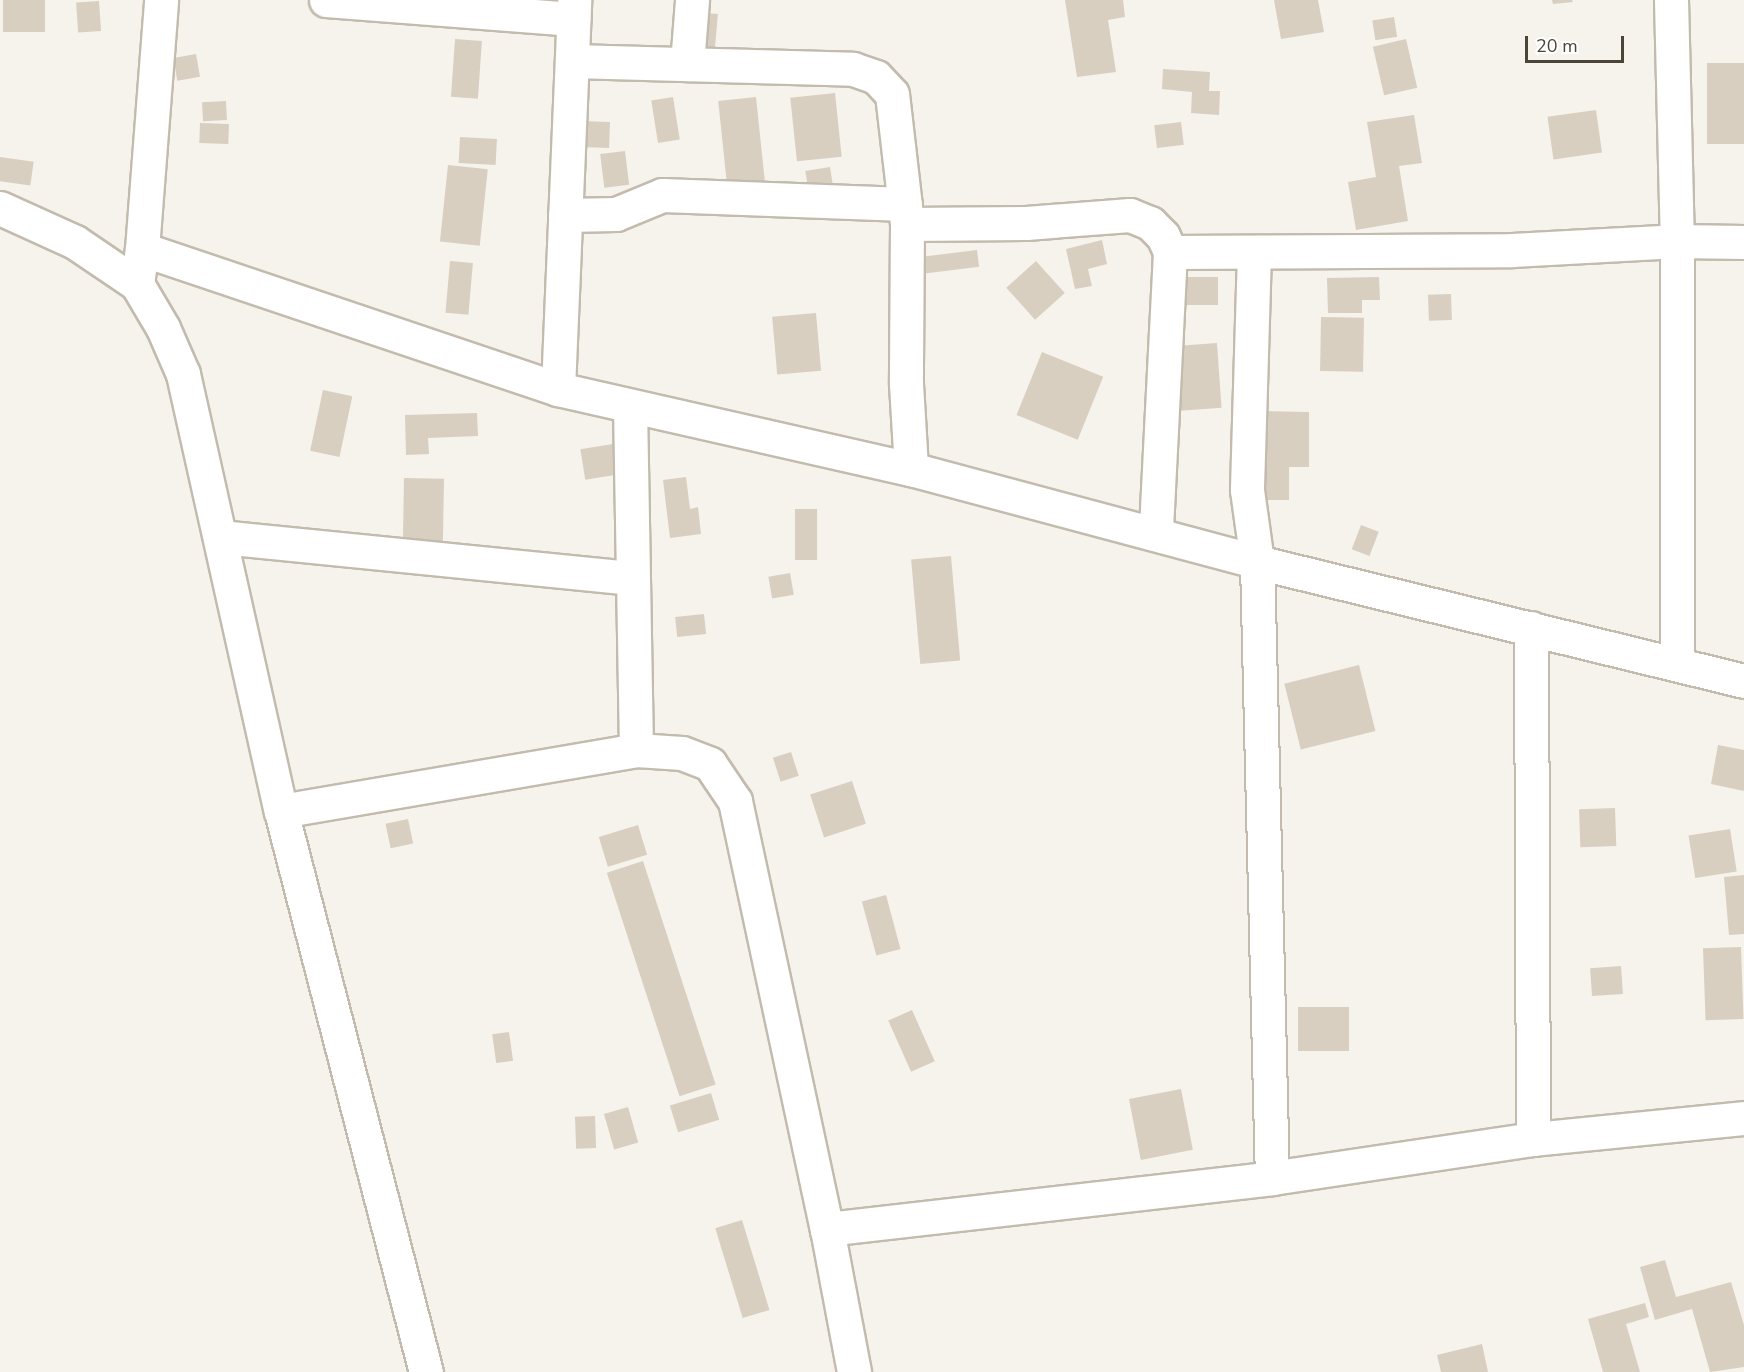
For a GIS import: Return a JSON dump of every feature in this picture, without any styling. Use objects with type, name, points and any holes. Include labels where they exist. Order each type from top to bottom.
[{"type":"street","points":[[138,284],[161,0]]},
{"type":"street","points":[[326,0],[574,9],[558,389]]},
{"type":"street","points":[[687,64],[692,0]]},
{"type":"street","points":[[1671,0],[1677,240],[1677,664]]},
{"type":"street","points":[[572,61],[853,69],[876,77],[892,94],[906,214],[906,384],[911,469]]},
{"type":"street","points":[[565,215],[616,214],[662,195],[1026,223],[1130,215],[1150,224],[1163,236],[1170,252],[1156,532]]},
{"type":"street","points":[[0,208],[75,242],[138,284],[164,328],[183,374],[281,811],[426,1372]]},
{"type":"street","points":[[1170,252],[1512,250],[1677,240],[1744,242]]},
{"type":"street","points":[[142,249],[558,389],[911,469],[1156,532],[1257,562],[1744,681]]},
{"type":"street","points":[[1254,252],[1246,419],[1247,489],[1257,562],[1272,1178]]},
{"type":"street","points":[[630,406],[631,578],[636,750]]},
{"type":"street","points":[[221,537],[631,578]]},
{"type":"street","points":[[1531,628],[1533,1139]]},
{"type":"street","points":[[281,811],[636,750],[682,753],[710,764],[735,801],[827,1229],[854,1372]]},
{"type":"street","points":[[827,1229],[1272,1178],[1533,1139],[1744,1118]]},
{"type":"building","points":[[3,0],[45,0],[45,32],[3,32]]},
{"type":"building","points":[[1065,0],[1123,0],[1125,17],[1108,20],[1116,72],[1077,77]]},
{"type":"building","points":[[1274,0],[1318,0],[1324,32],[1281,39]]},
{"type":"building","points":[[1552,0],[1572,0],[1573,2],[1553,4]]},
{"type":"building","points":[[99,1],[101,31],[78,33],[76,3]]},
{"type":"building","points":[[695,12],[718,14],[715,50],[692,48]]},
{"type":"building","points":[[1394,17],[1397,37],[1375,40],[1372,20]]},
{"type":"building","points":[[455,39],[482,41],[478,99],[451,97]]},
{"type":"building","points":[[1406,39],[1417,88],[1384,95],[1373,47]]},
{"type":"building","points":[[196,54],[200,77],[177,81],[173,58]]},
{"type":"building","points":[[1707,63],[1744,63],[1744,144],[1707,144]]},
{"type":"building","points":[[1163,69],[1210,72],[1209,91],[1220,91],[1219,115],[1191,113],[1192,92],[1162,89]]},
{"type":"building","points":[[835,93],[842,157],[797,161],[790,98]]},
{"type":"building","points":[[673,97],[680,139],[658,143],[651,100]]},
{"type":"building","points":[[756,97],[766,190],[728,194],[718,101]]},
{"type":"building","points":[[226,101],[227,120],[203,121],[202,102]]},
{"type":"building","points":[[1596,110],[1602,153],[1553,159],[1547,117]]},
{"type":"building","points":[[1414,115],[1422,163],[1399,166],[1408,221],[1356,230],[1348,182],[1376,177],[1367,122]]},
{"type":"building","points":[[580,121],[610,122],[609,148],[579,147]]},
{"type":"building","points":[[1181,122],[1184,145],[1157,148],[1154,125]]},
{"type":"building","points":[[200,123],[229,124],[228,144],[199,143]]},
{"type":"building","points":[[460,137],[497,139],[496,165],[459,163]]},
{"type":"building","points":[[625,151],[629,185],[604,188],[600,154]]},
{"type":"building","points":[[0,157],[34,162],[30,185],[0,181]]},
{"type":"building","points":[[448,165],[488,169],[480,246],[440,242]]},
{"type":"building","points":[[830,167],[833,187],[808,191],[805,171]]},
{"type":"building","points":[[1102,240],[1107,264],[1088,269],[1092,286],[1075,289],[1066,249]]},
{"type":"building","points":[[977,250],[979,267],[924,274],[922,257]]},
{"type":"building","points":[[450,261],[473,263],[468,315],[445,313]]},
{"type":"building","points":[[1036,261],[1065,293],[1035,320],[1006,288]]},
{"type":"building","points":[[1184,277],[1218,277],[1218,305],[1184,305]]},
{"type":"building","points":[[1379,277],[1380,300],[1362,300],[1362,313],[1328,313],[1327,278]]},
{"type":"building","points":[[1451,294],[1452,320],[1429,321],[1428,295]]},
{"type":"building","points":[[816,313],[821,371],[777,375],[772,317]]},
{"type":"building","points":[[1321,317],[1364,318],[1363,372],[1320,371]]},
{"type":"building","points":[[1217,343],[1222,408],[1177,411],[1172,346]]},
{"type":"building","points":[[1042,352],[1103,377],[1078,440],[1017,415]]},
{"type":"building","points":[[323,390],[352,396],[339,457],[310,451]]},
{"type":"building","points":[[1263,411],[1309,412],[1309,467],[1289,467],[1289,500],[1262,500]]},
{"type":"building","points":[[477,413],[478,436],[428,438],[429,454],[406,455],[405,415]]},
{"type":"building","points":[[613,444],[618,475],[585,480],[580,449]]},
{"type":"building","points":[[686,477],[690,509],[698,507],[701,534],[670,538],[663,480]]},
{"type":"building","points":[[404,478],[444,479],[443,544],[403,543]]},
{"type":"building","points":[[795,509],[817,509],[817,560],[795,560]]},
{"type":"building","points":[[1361,525],[1379,532],[1369,556],[1352,549]]},
{"type":"building","points":[[951,556],[960,661],[920,664],[911,559]]},
{"type":"building","points":[[790,573],[794,595],[772,598],[768,577]]},
{"type":"building","points":[[704,614],[706,634],[677,637],[675,617]]},
{"type":"building","points":[[1359,665],[1375,731],[1301,750],[1284,684]]},
{"type":"building","points":[[1718,745],[1744,750],[1744,791],[1711,784]]},
{"type":"building","points":[[791,752],[799,776],[781,782],[773,758]]},
{"type":"building","points":[[852,781],[866,824],[824,837],[810,795]]},
{"type":"building","points":[[1615,808],[1616,846],[1580,847],[1579,809]]},
{"type":"building","points":[[408,819],[413,843],[391,848],[386,824]]},
{"type":"building","points":[[638,825],[647,855],[608,867],[599,837]]},
{"type":"building","points":[[1730,829],[1737,871],[1695,878],[1689,836]]},
{"type":"building","points":[[643,861],[716,1084],[679,1096],[607,873]]},
{"type":"building","points":[[1744,875],[1744,934],[1729,935],[1724,877]]},
{"type":"building","points":[[886,895],[900,949],[876,956],[862,901]]},
{"type":"building","points":[[1741,947],[1744,1019],[1706,1020],[1703,948]]},
{"type":"building","points":[[1621,966],[1623,994],[1592,996],[1590,968]]},
{"type":"building","points":[[1298,1007],[1349,1007],[1349,1051],[1298,1051]]},
{"type":"building","points":[[912,1010],[935,1061],[911,1072],[888,1021]]},
{"type":"building","points":[[509,1032],[513,1061],[496,1063],[492,1034]]},
{"type":"building","points":[[1181,1089],[1193,1150],[1141,1160],[1129,1099]]},
{"type":"building","points":[[711,1093],[719,1120],[678,1132],[670,1106]]},
{"type":"building","points":[[628,1107],[638,1143],[614,1149],[604,1114]]},
{"type":"building","points":[[595,1116],[596,1148],[576,1149],[575,1117]]},
{"type":"building","points":[[742,1220],[769,1310],[743,1318],[715,1228]]},
{"type":"building","points":[[1665,1260],[1676,1297],[1731,1282],[1744,1325],[1744,1367],[1710,1372],[1692,1309],[1655,1320],[1640,1267]]},
{"type":"building","points":[[1645,1303],[1649,1317],[1626,1324],[1640,1372],[1603,1372],[1588,1319]]},
{"type":"building","points":[[1482,1344],[1488,1372],[1441,1372],[1437,1355]]}]
